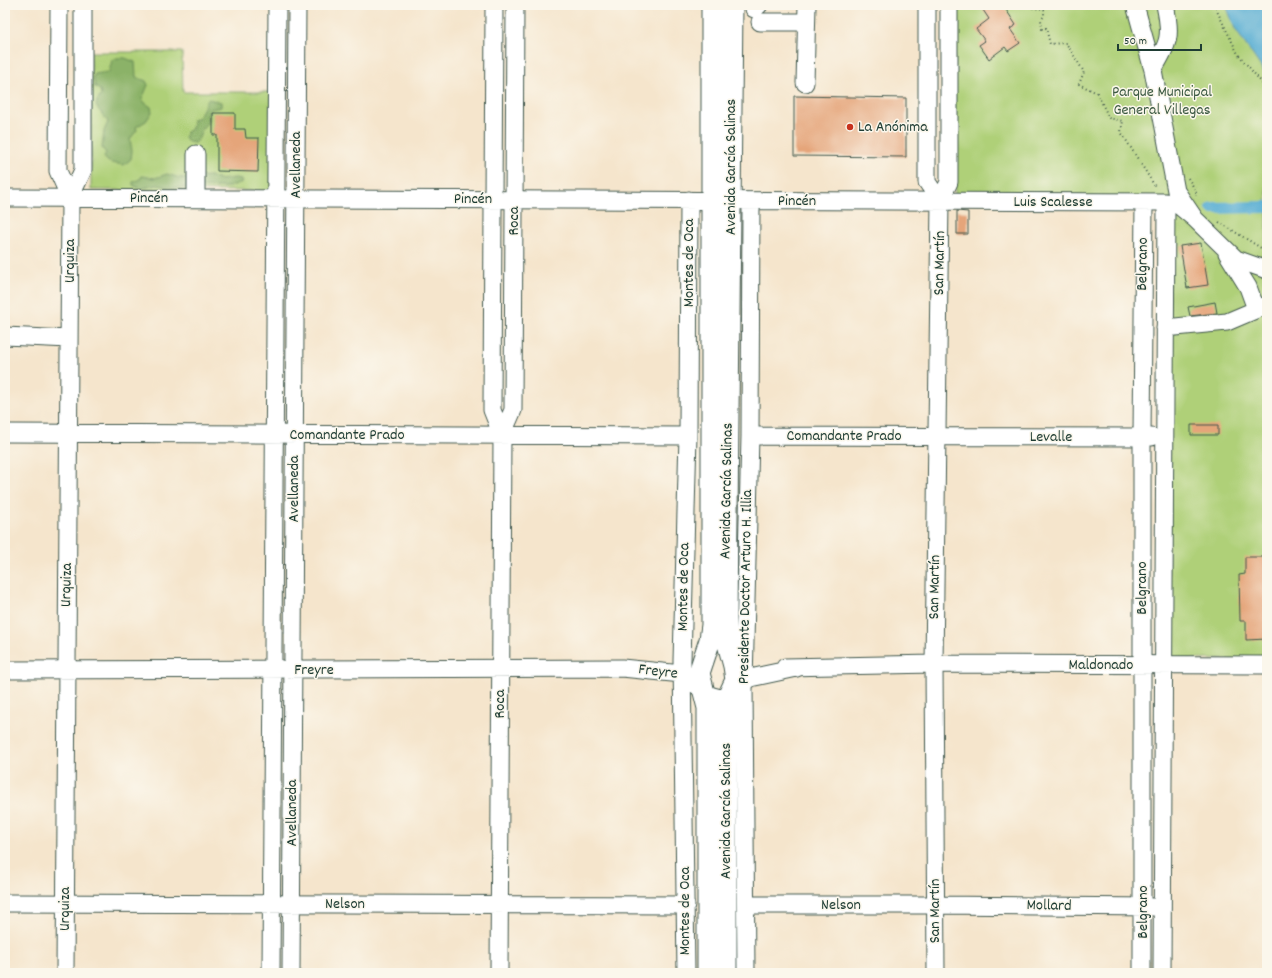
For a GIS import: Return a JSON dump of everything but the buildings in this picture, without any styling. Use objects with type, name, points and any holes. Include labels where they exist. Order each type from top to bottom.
[{"type":"main road","name":"Avenida García Salinas","points":[[712,5],[721,200],[726,619],[728,646],[739,663],[736,680],[728,697],[726,709],[726,973]]},
{"type":"main road","name":"Avenida García Salinas","points":[[708,973],[708,708],[700,679],[700,667],[706,652],[712,625],[721,200],[732,5]]},
{"type":"street","name":"Urquiza","points":[[59,5],[58,171],[70,198],[65,973]]},
{"type":"street","name":"Urquiza","points":[[70,198],[83,170],[83,5]]},
{"type":"street","name":"Avellaneda","points":[[271,973],[277,5]]},
{"type":"street","name":"Avellaneda","points":[[291,973],[297,5]]},
{"type":"street","name":"Roca","points":[[494,5],[492,410],[502,435],[499,973]]},
{"type":"street","name":"Roca","points":[[502,435],[513,410],[515,5]]},
{"type":"street","points":[[805,83],[807,5]]},
{"type":"street","points":[[927,5],[927,182],[940,201]]},
{"type":"street","name":"San Martín","points":[[936,973],[934,664],[940,201],[949,182],[950,5]]},
{"type":"street","name":"Belgrano","points":[[1136,5],[1153,70],[1171,197],[1165,328],[1162,973]]},
{"type":"street","points":[[1153,70],[1168,43],[1170,27],[1165,5]]},
{"type":"street","points":[[758,12],[806,22]]},
{"type":"street","points":[[196,154],[196,198]]},
{"type":"street","points":[[1171,197],[1178,205],[1196,211],[1224,247],[1236,259],[1266,270]]},
{"type":"street","name":"Luis Scalesse","points":[[940,201],[1144,202],[1171,197]]},
{"type":"street","name":"Pincén","points":[[5,198],[940,201]]},
{"type":"street","name":"Montes de Oca","points":[[686,973],[682,668],[688,436],[689,200]]},
{"type":"street","name":"Presidente Doctor Arturo H. Illia","points":[[746,973],[744,683],[739,663],[750,436],[751,200]]},
{"type":"street","name":"Belgrano","points":[[1142,973],[1142,437],[1144,202]]},
{"type":"street","points":[[1165,328],[1227,322],[1262,307],[1248,288],[1224,247]]},
{"type":"street","points":[[1248,288],[1256,277],[1266,270]]},
{"type":"street","points":[[5,336],[70,339]]},
{"type":"street","name":"Comandante Prado","points":[[5,433],[69,435],[688,436]]},
{"type":"street","name":"Comandante Prado","points":[[750,436],[938,436]]},
{"type":"street","name":"Levalle","points":[[938,436],[1165,438]]},
{"type":"street","points":[[706,652],[720,652],[739,663],[797,668],[934,664]]},
{"type":"street","name":"Freyre","points":[[5,670],[682,668],[706,652]]},
{"type":"street","name":"Maldonado","points":[[934,664],[1267,665]]},
{"type":"street","name":"Freyre","points":[[682,668],[710,695],[716,697],[728,697]]},
{"type":"street","points":[[728,697],[732,696],[750,678],[797,668]]},
{"type":"street","name":"Nelson","points":[[5,903],[686,905]]},
{"type":"street","name":"Nelson","points":[[746,905],[935,905]]},
{"type":"street","name":"Mollard","points":[[935,905],[1163,907]]},
{"type":"path","points":[[1030,5],[1032,8],[1044,9],[1044,16],[1041,20],[1042,29],[1046,28],[1050,44],[1066,43],[1084,72],[1079,84],[1097,93],[1109,118],[1124,122],[1121,132],[1156,188]]},
{"type":"path","points":[[1214,5],[1238,54],[1267,90]]},
{"type":"path","points":[[1187,176],[1196,191],[1196,211]]},
{"type":"path","points":[[1218,221],[1261,248],[1267,250]]},
{"type":"green space","name":"Parque Municipal General Villegas","points":[[954,5],[1267,5],[1267,660],[1168,659],[1170,199],[955,197]]},
{"type":"green space","points":[[91,52],[182,52],[183,92],[272,92],[272,191],[91,190]]},
{"type":"green space","points":[[117,58],[125,58],[135,62],[136,77],[146,81],[148,85],[142,99],[151,107],[152,112],[146,121],[136,127],[137,130],[130,139],[132,151],[131,159],[124,165],[110,163],[104,157],[106,153],[102,148],[104,131],[108,122],[96,106],[101,95],[100,90],[95,87],[93,77],[95,74],[109,72],[112,60]]},
{"type":"green space","points":[[208,99],[221,102],[221,107],[211,109],[208,113],[208,122],[202,129],[199,138],[195,143],[188,142],[185,137],[186,132],[192,129],[193,119],[199,117]]},
{"type":"green space","points":[[167,174],[180,178],[210,176],[221,180],[235,178],[240,179],[242,182],[229,187],[174,188],[157,185],[140,189],[133,185],[133,182],[140,179],[142,176],[155,178]]},
{"type":"water","points":[[1226,5],[1267,5],[1267,76],[1235,29]]},
{"type":"waterway","points":[[1212,208],[1267,207]]},
{"type":"place","name":"La Anónima","points":[[850,127]]}]
